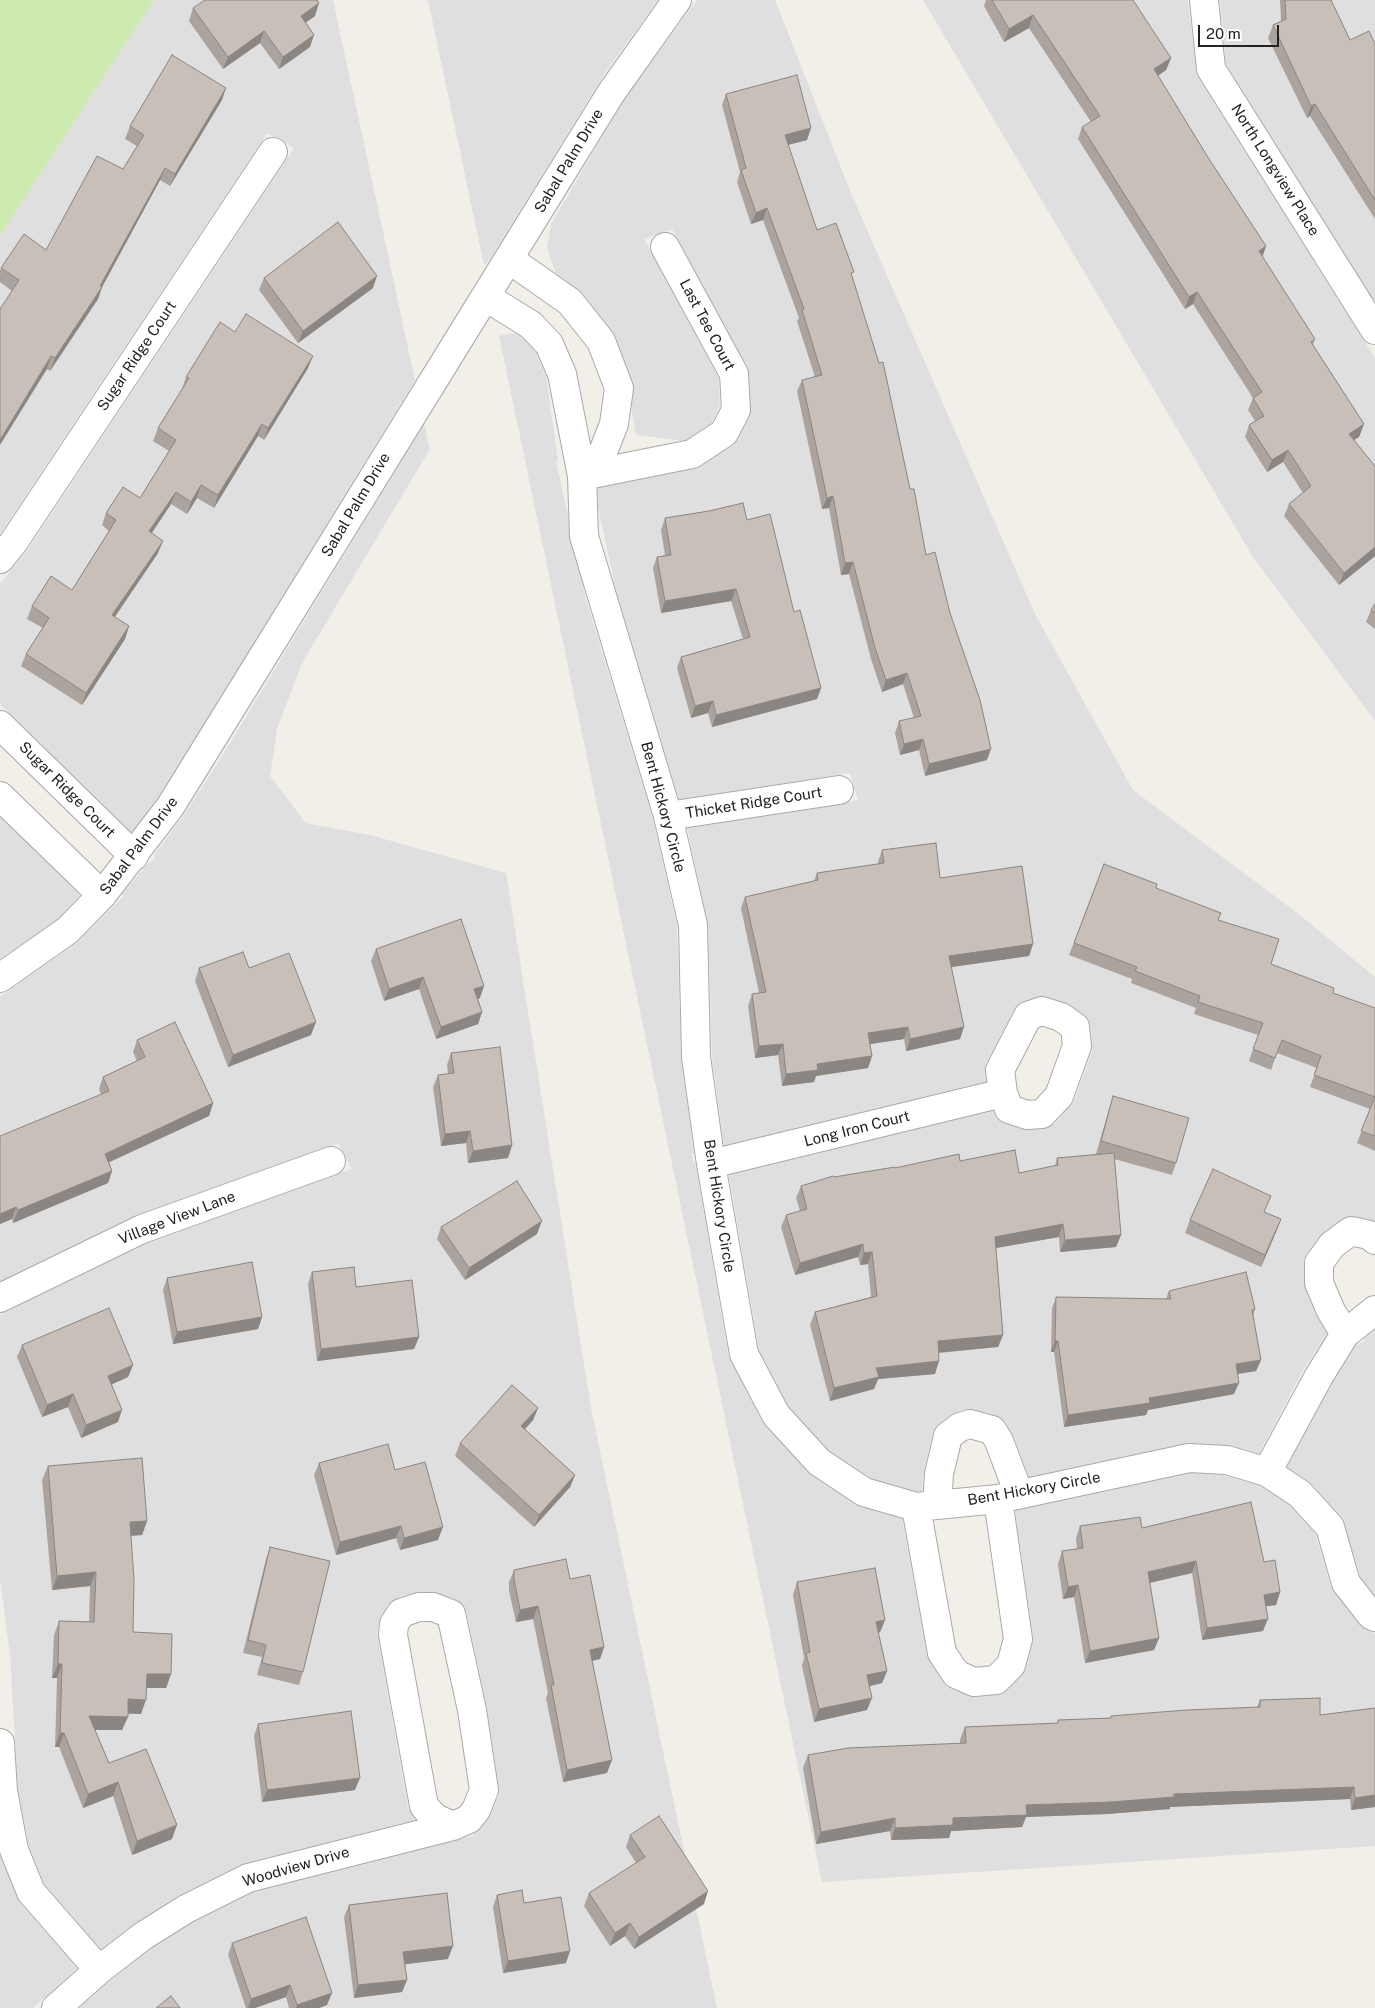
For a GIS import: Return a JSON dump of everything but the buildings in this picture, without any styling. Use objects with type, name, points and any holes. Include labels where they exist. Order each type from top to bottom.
[{"type":"street","name":"Sabal Palm Drive","points":[[0,978],[68,930],[102,895],[170,807],[611,93],[677,0]]},
{"type":"street","name":"North Longview Place","points":[[1204,0],[1211,69],[1375,330]]},
{"type":"street","name":"Sugar Ridge Court","points":[[0,560],[273,152]]},
{"type":"street","name":"Last Tee Court","points":[[582,476],[692,454],[724,433],[736,410],[734,374],[665,247]]},
{"type":"street","points":[[510,259],[570,302],[601,341],[619,388],[614,424],[603,452],[582,476]]},
{"type":"street","name":"Bent Hickory Circle","points":[[486,297],[531,325],[549,344],[562,374],[582,476],[584,536],[668,816],[692,925],[696,1058],[711,1164],[744,1354],[776,1415],[819,1462],[864,1492],[927,1506],[1008,1497],[1189,1458],[1227,1460],[1266,1472],[1300,1494],[1330,1527],[1346,1583],[1375,1618]]},
{"type":"street","name":"Sugar Ridge Court","points":[[0,725],[134,856]]},
{"type":"street","name":"Thicket Ridge Court","points":[[668,816],[839,790]]},
{"type":"street","points":[[0,796],[102,895]]},
{"type":"street","name":"Long Iron Court","points":[[711,1164],[1003,1093]]},
{"type":"street","name":"Village View Lane","points":[[0,1298],[142,1229],[331,1161]]},
{"type":"street","points":[[1345,1334],[1331,1311],[1319,1282],[1320,1263],[1332,1245],[1351,1231],[1369,1235],[1375,1240]]},
{"type":"street","points":[[1266,1472],[1318,1376],[1345,1334],[1375,1310]]},
{"type":"street","points":[[970,1424],[992,1430],[999,1441],[1008,1497],[1018,1639],[1011,1665],[996,1680],[974,1682],[956,1674],[942,1654],[927,1506],[939,1474],[948,1436],[960,1427],[970,1424]]},
{"type":"street","points":[[433,1607],[451,1614],[472,1710],[484,1790],[469,1819],[453,1826],[435,1818],[424,1806],[393,1635],[394,1624],[401,1613],[414,1608],[433,1607]]},
{"type":"street","points":[[0,1743],[3,1791],[14,1850],[31,1892],[99,1970]]},
{"type":"street","name":"Woodview Drive","points":[[56,2008],[99,1970],[143,1936],[186,1909],[248,1878],[453,1826]]},
{"type":"shaded area","points":[[154,0],[333,0],[415,380],[194,741],[155,802],[131,834],[0,704],[0,584],[27,551],[294,148],[267,133],[0,534],[0,236]]},
{"type":"shaded area","points":[[428,0],[658,0],[604,74],[489,261],[484,265]]},
{"type":"shaded area","points":[[697,0],[775,0],[851,193],[1035,614],[1133,790],[1300,915],[1375,977],[1375,1223],[1354,1218],[1341,1220],[1321,1235],[1306,1255],[1304,1262],[1305,1287],[1327,1333],[1304,1369],[1258,1455],[1227,1446],[1185,1445],[1029,1478],[1014,1437],[1005,1423],[998,1417],[988,1413],[963,1410],[949,1416],[933,1432],[924,1471],[922,1492],[916,1493],[870,1480],[830,1453],[789,1408],[759,1350],[729,1174],[993,1110],[1004,1122],[1023,1128],[1044,1128],[1055,1124],[1074,1101],[1092,1051],[1091,1027],[1084,1016],[1070,1006],[1046,998],[1035,998],[1021,1003],[1014,1010],[986,1063],[986,1083],[724,1146],[712,1057],[708,925],[687,828],[858,800],[850,773],[679,800],[617,595],[593,484],[696,468],[733,445],[738,440],[750,416],[749,374],[672,229],[644,239],[718,377],[720,406],[711,424],[686,441],[636,435],[625,370],[592,306],[556,274],[547,248],[551,224],[624,100]]},
{"type":"shaded area","points":[[923,0],[1188,0],[1197,75],[1375,358],[1375,721],[1253,557]]},
{"type":"shaded area","points":[[1220,0],[1375,0],[1375,303],[1226,66]]},
{"type":"shaded area","points":[[512,333],[529,338],[546,376],[558,460],[556,461],[586,599],[653,819],[677,925],[681,1057],[694,1153],[691,1154],[696,1166],[728,1354],[762,1421],[808,1471],[855,1503],[902,1518],[927,1655],[943,1681],[950,1687],[977,1696],[999,1694],[1008,1689],[1026,1669],[1033,1638],[1015,1510],[1192,1472],[1225,1474],[1260,1485],[1289,1503],[1315,1533],[1331,1586],[1358,1623],[1375,1634],[1375,1846],[822,1882],[499,336]]},
{"type":"shaded area","points":[[424,424],[430,449],[302,663],[277,729],[270,776],[306,823],[370,835],[506,873],[591,1408],[717,2008],[79,2008],[153,1947],[195,1921],[255,1891],[473,1836],[472,1833],[482,1827],[489,1817],[499,1796],[487,1708],[467,1613],[457,1602],[438,1594],[419,1593],[401,1596],[388,1605],[380,1618],[377,1633],[408,1808],[417,1820],[240,1865],[176,1897],[134,1924],[100,1950],[45,1886],[29,1847],[18,1790],[10,1655],[0,1580],[0,1315],[149,1242],[352,1169],[338,1143],[135,1216],[0,1282],[0,997],[78,942],[124,896],[122,894],[155,858],[154,855],[182,818],[222,756]]},
{"type":"shaded area","points":[[0,815],[81,894],[57,920],[0,960]]},
{"type":"shaded area","points":[[1375,1329],[1375,1596],[1361,1578],[1342,1519],[1312,1485],[1286,1468],[1332,1383],[1356,1345],[1365,1341],[1364,1338]]},
{"type":"shaded area","points":[[0,1855],[19,1901],[78,1968],[33,2008],[0,2008]]},
{"type":"green space","points":[[0,0],[154,0],[0,236]]}]
